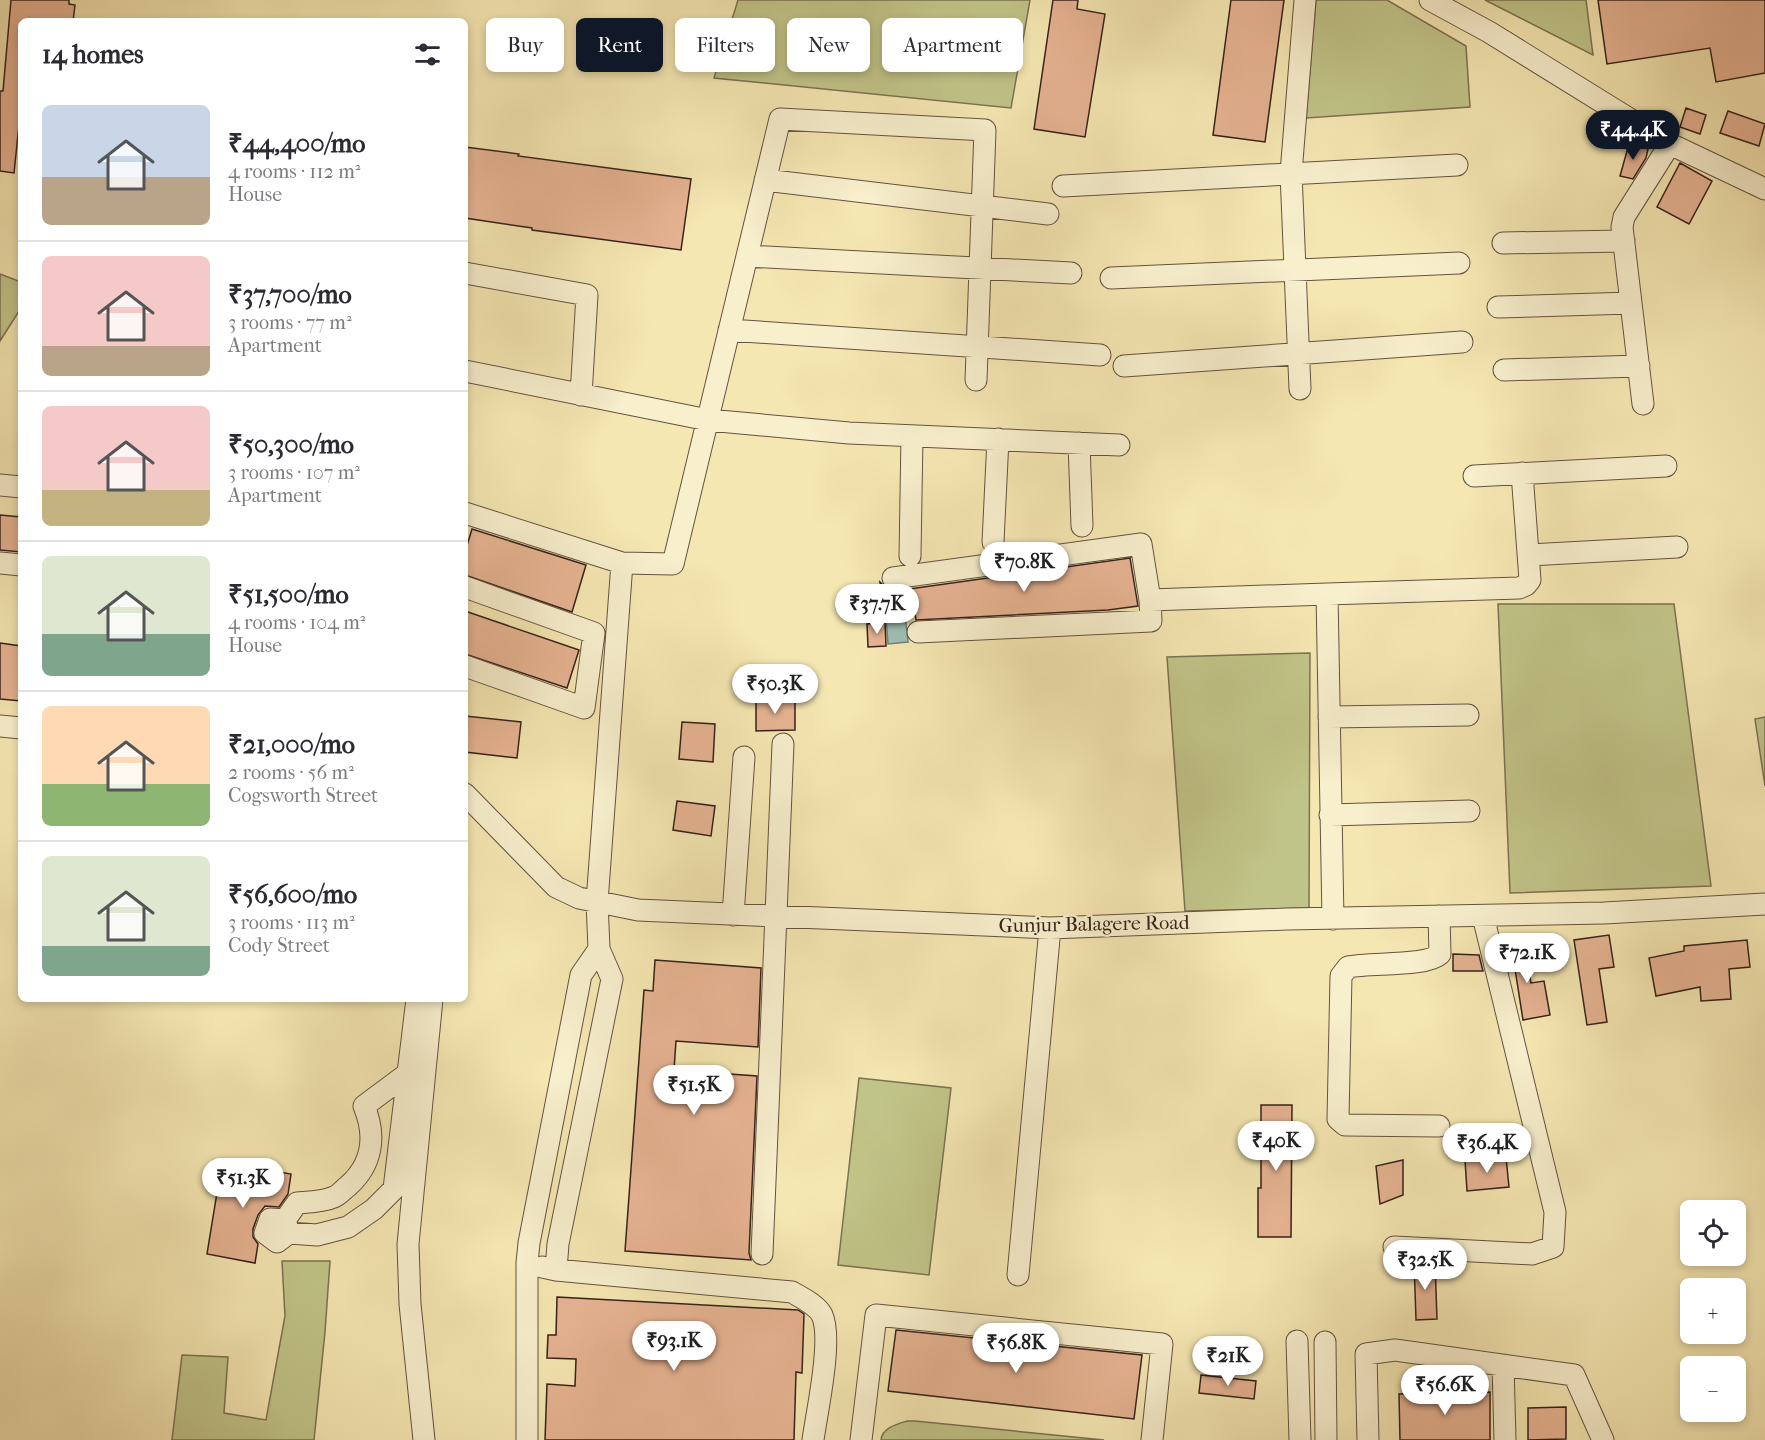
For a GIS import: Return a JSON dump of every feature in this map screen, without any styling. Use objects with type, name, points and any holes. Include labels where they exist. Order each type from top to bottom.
[{"type":"street","points":[[1300,389],[1292,173],[1305,0]]},
{"type":"street","points":[[1430,0],[1489,32],[1670,144],[1765,189]]},
{"type":"street","points":[[468,514],[622,563],[673,564],[780,120],[985,130],[976,380]]},
{"type":"street","points":[[1643,404],[1624,241],[1624,218],[1670,144]]},
{"type":"street","points":[[1063,186],[1457,165]]},
{"type":"street","points":[[765,180],[1048,214]]},
{"type":"street","points":[[1503,243],[1624,241]]},
{"type":"street","points":[[747,256],[1071,273]]},
{"type":"street","points":[[1111,278],[1459,263]]},
{"type":"street","points":[[468,274],[587,295],[581,395]]},
{"type":"street","points":[[1498,307],[1631,303]]},
{"type":"street","points":[[729,330],[1101,355]]},
{"type":"street","points":[[1124,366],[1462,342]]},
{"type":"street","points":[[1504,370],[1639,366]]},
{"type":"street","points":[[468,372],[708,420],[849,433],[1119,445]]},
{"type":"street","points":[[910,556],[912,436]]},
{"type":"street","points":[[993,542],[998,440]]},
{"type":"street","points":[[1079,443],[1082,526]]},
{"type":"street","points":[[1474,476],[1666,466]]},
{"type":"street","points":[[1150,600],[1519,588],[1530,580],[1522,473]]},
{"type":"street","points":[[0,485],[18,487]]},
{"type":"street","points":[[893,578],[1141,544],[1151,621],[918,632]]},
{"type":"street","points":[[1529,555],[1677,547]]},
{"type":"street","points":[[0,563],[18,565]]},
{"type":"street","points":[[556,1270],[558,1244],[612,979],[599,949],[597,902],[622,563]]},
{"type":"street","points":[[468,589],[594,633],[584,708],[468,667]]},
{"type":"street","points":[[1326,594],[1333,918]]},
{"type":"street","points":[[1329,717],[1468,715]]},
{"type":"street","points":[[0,726],[18,728]]},
{"type":"street","points":[[762,1254],[783,744]]},
{"type":"street","points":[[733,915],[744,757]]},
{"type":"street","name":"Gunjur Balagere Road","points":[[468,797],[556,887],[579,898],[638,910],[1050,928],[1333,918],[1604,913],[1765,904]]},
{"type":"street","points":[[1330,815],[1469,811]]},
{"type":"street","points":[[1439,916],[1440,954],[1436,958],[1422,961],[1360,964],[1348,967],[1341,976],[1338,1119],[1345,1125],[1439,1126]]},
{"type":"street","points":[[1394,1247],[1532,1254],[1553,1247],[1556,1212],[1483,916]]},
{"type":"street","points":[[1018,1275],[1050,928]]},
{"type":"street","points":[[527,1440],[529,1243],[581,975],[599,949]]},
{"type":"street","points":[[407,1074],[364,1106],[371,1122],[371,1138],[368,1159],[356,1179],[335,1197],[297,1203],[287,1227],[317,1235],[348,1227],[374,1209],[394,1189],[417,1002]]},
{"type":"street","points":[[424,1440],[410,1304],[408,1244],[432,1002]]},
{"type":"street","points":[[527,1263],[556,1270],[792,1292],[821,1313],[826,1328],[826,1347],[813,1440]]},
{"type":"street","points":[[861,1440],[876,1315],[1162,1344],[1152,1440]]},
{"type":"street","points":[[1297,1341],[1300,1440]]},
{"type":"street","points":[[1324,1342],[1326,1440]]},
{"type":"street","points":[[1368,1440],[1366,1354],[1395,1350],[1574,1375],[1603,1440]]},
{"type":"street","points":[[1503,1365],[1505,1440]]},
{"type":"green space","points":[[738,0],[1030,0],[1023,40],[1023,18],[882,18],[882,72],[1017,72],[1011,108],[714,78],[716,72],[775,72],[775,18],[732,18]]},
{"type":"green space","points":[[1316,0],[1387,0],[1466,46],[1470,107],[1306,118]]},
{"type":"green space","points":[[1485,0],[1586,0],[1593,55]]},
{"type":"green space","points":[[0,274],[18,281],[18,313],[0,341]]},
{"type":"green space","points":[[1498,604],[1674,604],[1711,886],[1510,893]]},
{"type":"green space","points":[[1310,653],[1309,908],[1185,911],[1167,657]]},
{"type":"green space","points":[[1765,717],[1765,786],[1755,719]]},
{"type":"green space","points":[[859,1078],[951,1088],[929,1275],[838,1265]]},
{"type":"green space","points":[[282,1261],[330,1261],[314,1440],[172,1440],[182,1355],[228,1357],[224,1413],[266,1420],[285,1316]]},
{"type":"green space","points":[[907,1421],[1104,1440],[881,1440],[884,1432]]},
{"type":"water","points":[[905,615],[908,642],[888,644],[886,617]]},
{"type":"building","points":[[11,0],[69,0],[69,4],[75,5],[73,18],[18,18],[18,135],[14,173],[0,171],[0,91],[3,91]]},
{"type":"building","points":[[1053,0],[1078,0],[1077,9],[1105,14],[1085,137],[1034,129]]},
{"type":"building","points":[[1231,0],[1284,0],[1265,142],[1213,135]]},
{"type":"building","points":[[1598,0],[1765,0],[1765,73],[1716,82],[1710,48],[1607,64]]},
{"type":"building","points":[[1686,108],[1706,115],[1700,134],[1680,127]]},
{"type":"building","points":[[1728,111],[1765,124],[1759,146],[1720,133]]},
{"type":"building","points":[[1629,144],[1648,149],[1646,158],[1633,179],[1620,176]]},
{"type":"building","points":[[468,147],[691,179],[681,250],[532,230],[532,228],[468,218]]},
{"type":"building","points":[[1680,163],[1712,181],[1689,224],[1657,207]]},
{"type":"building","points":[[0,515],[18,517],[18,552],[0,550]]},
{"type":"building","points":[[472,529],[586,565],[572,612],[468,576],[468,542]]},
{"type":"building","points":[[1130,558],[1138,606],[1108,610],[916,620],[914,607],[884,611],[880,582],[888,590],[895,591]]},
{"type":"building","points":[[468,612],[579,650],[567,688],[468,655]]},
{"type":"building","points":[[885,622],[886,646],[868,647],[867,624]]},
{"type":"building","points":[[0,643],[18,646],[18,701],[0,699]]},
{"type":"building","points":[[756,700],[795,700],[795,730],[756,731]]},
{"type":"building","points":[[468,716],[521,722],[517,758],[468,752]]},
{"type":"building","points":[[682,722],[715,724],[713,762],[679,759]]},
{"type":"building","points":[[677,801],[715,806],[711,836],[673,830]]},
{"type":"building","points":[[1609,935],[1614,967],[1599,969],[1607,1022],[1587,1025],[1574,940]]},
{"type":"building","points":[[1747,940],[1750,967],[1729,969],[1731,999],[1701,1001],[1700,987],[1656,996],[1649,958],[1684,951],[1684,946]]},
{"type":"building","points":[[1524,943],[1531,983],[1544,981],[1550,1015],[1523,1020],[1515,969],[1509,970],[1504,947]]},
{"type":"building","points":[[1453,954],[1479,955],[1483,971],[1453,971]]},
{"type":"building","points":[[655,960],[761,968],[758,1047],[676,1041],[674,1070],[757,1076],[749,1253],[751,1260],[625,1251],[644,990],[653,991]]},
{"type":"building","points":[[1261,1105],[1292,1105],[1291,1237],[1258,1237],[1258,1188],[1261,1188]]},
{"type":"building","points":[[1506,1157],[1509,1187],[1467,1191],[1465,1160]]},
{"type":"building","points":[[1403,1160],[1403,1195],[1380,1204],[1376,1166]]},
{"type":"building","points":[[222,1162],[291,1174],[288,1194],[279,1207],[265,1206],[258,1215],[253,1229],[253,1237],[258,1244],[255,1263],[207,1254]]},
{"type":"building","points":[[1414,1261],[1435,1262],[1437,1319],[1416,1320]]},
{"type":"building","points":[[557,1297],[798,1310],[804,1314],[802,1373],[796,1372],[794,1440],[545,1440],[547,1384],[575,1386],[576,1359],[547,1358],[548,1335],[556,1335]]},
{"type":"building","points":[[896,1330],[1142,1355],[1134,1419],[888,1391]]},
{"type":"building","points":[[1201,1375],[1256,1381],[1254,1399],[1199,1393]]},
{"type":"building","points":[[1490,1392],[1490,1440],[1400,1440],[1399,1394]]},
{"type":"building","points":[[1566,1407],[1566,1439],[1528,1440],[1528,1408]]}]
